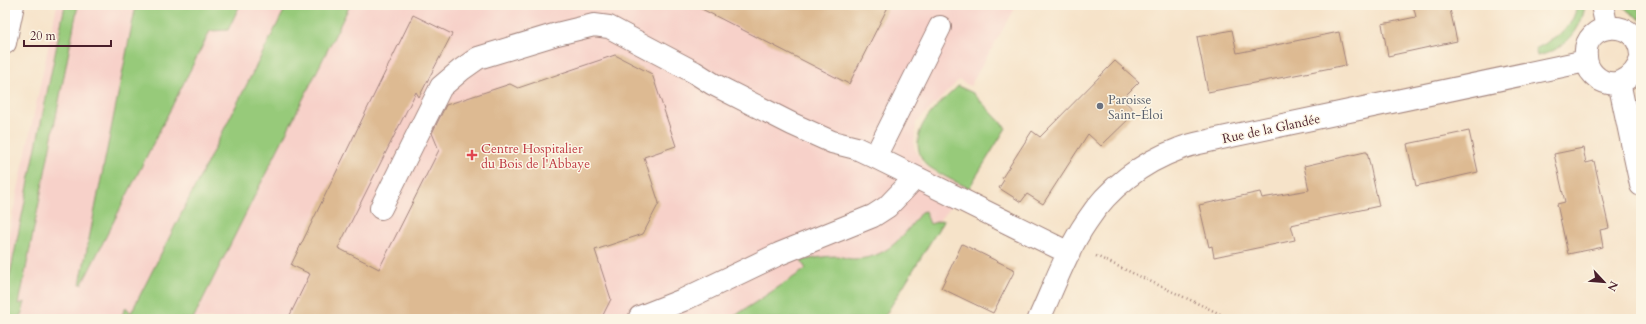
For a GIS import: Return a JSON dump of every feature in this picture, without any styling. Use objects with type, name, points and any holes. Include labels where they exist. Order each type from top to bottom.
[{"type":"street","points":[[5,43],[13,5]]},
{"type":"street","points":[[1602,5],[1607,28]]},
{"type":"street","points":[[381,208],[441,87],[478,58],[557,34],[594,25],[609,27],[694,72],[713,84],[792,124],[832,142],[856,148],[876,157],[914,178],[1069,253]]},
{"type":"street","points":[[1641,55],[1641,49],[1637,41],[1627,31],[1614,27],[1598,32],[1592,37],[1585,52],[1589,69],[1598,78],[1610,83],[1628,79],[1634,74],[1641,58]]},
{"type":"street","points":[[876,157],[940,28]]},
{"type":"street","name":"Rue de la Glandée","points":[[1039,319],[1069,253],[1089,217],[1119,184],[1150,162],[1179,149],[1217,139],[1586,61]]},
{"type":"street","points":[[1619,82],[1641,185]]},
{"type":"street","points":[[640,317],[683,300],[773,257],[873,216],[887,208],[914,178]]},
{"type":"path","points":[[1093,254],[1231,319]]},
{"type":"shaded area","name":"Centre Hospitalier du Bois de l'Abbaye","points":[[57,5],[1017,5],[970,86],[959,80],[916,123],[914,147],[922,164],[939,176],[968,187],[941,218],[878,319],[5,319],[5,251]]},
{"type":"green space","points":[[65,5],[78,5],[19,304],[25,302],[20,319],[5,319],[5,299]]},
{"type":"green space","points":[[136,5],[240,5],[228,30],[210,31],[82,284],[80,284]]},
{"type":"green space","points":[[287,5],[350,5],[193,319],[120,319],[126,307],[131,313]]},
{"type":"green space","points":[[1577,5],[1585,5],[1580,23],[1570,38],[1555,50],[1537,56],[1535,49],[1562,33],[1575,14]]},
{"type":"green space","points":[[1623,5],[1633,5],[1641,11],[1641,20],[1628,11]]},
{"type":"green space","points":[[958,86],[973,93],[1006,128],[969,188],[944,176],[926,165],[919,151],[918,141],[924,123],[936,107]]},
{"type":"green space","points":[[925,211],[930,224],[944,220],[883,319],[730,319],[806,269],[801,261],[829,256],[853,259],[865,258],[885,251],[901,238],[921,212]]},
{"type":"building","points":[[694,5],[889,5],[849,84]]},
{"type":"building","points":[[1413,5],[1449,5],[1457,41],[1388,56],[1382,24],[1416,17]]},
{"type":"building","points":[[413,15],[452,34],[419,97],[416,92],[338,248],[379,269],[439,150],[432,133],[446,105],[510,84],[518,88],[615,55],[652,74],[676,146],[644,157],[659,203],[643,234],[595,250],[611,299],[601,319],[288,319],[310,274],[291,265]]},
{"type":"building","points":[[1232,30],[1237,53],[1339,32],[1346,65],[1208,92],[1197,37]]},
{"type":"building","points":[[1115,61],[1139,82],[1122,99],[1136,112],[1101,146],[1088,134],[1043,204],[1027,194],[1021,202],[999,188],[1004,180],[1002,178],[1032,131],[1040,137]]},
{"type":"building","points":[[1469,131],[1478,172],[1416,186],[1407,144]]},
{"type":"building","points":[[1583,148],[1586,163],[1594,161],[1609,228],[1600,230],[1603,247],[1568,254],[1557,204],[1565,202],[1554,154]]},
{"type":"building","points":[[1367,152],[1379,206],[1291,225],[1295,240],[1214,257],[1212,246],[1209,247],[1199,205],[1260,192],[1262,198],[1309,190],[1304,166]]},
{"type":"building","points":[[962,244],[1015,270],[993,313],[941,288]]},
{"type":"place","name":"Paroisse Saint-Éloi","points":[[1100,106]]},
{"type":"place","name":"Centre Hospitalier du Bois de l'Abbaye","points":[[472,155]]}]
